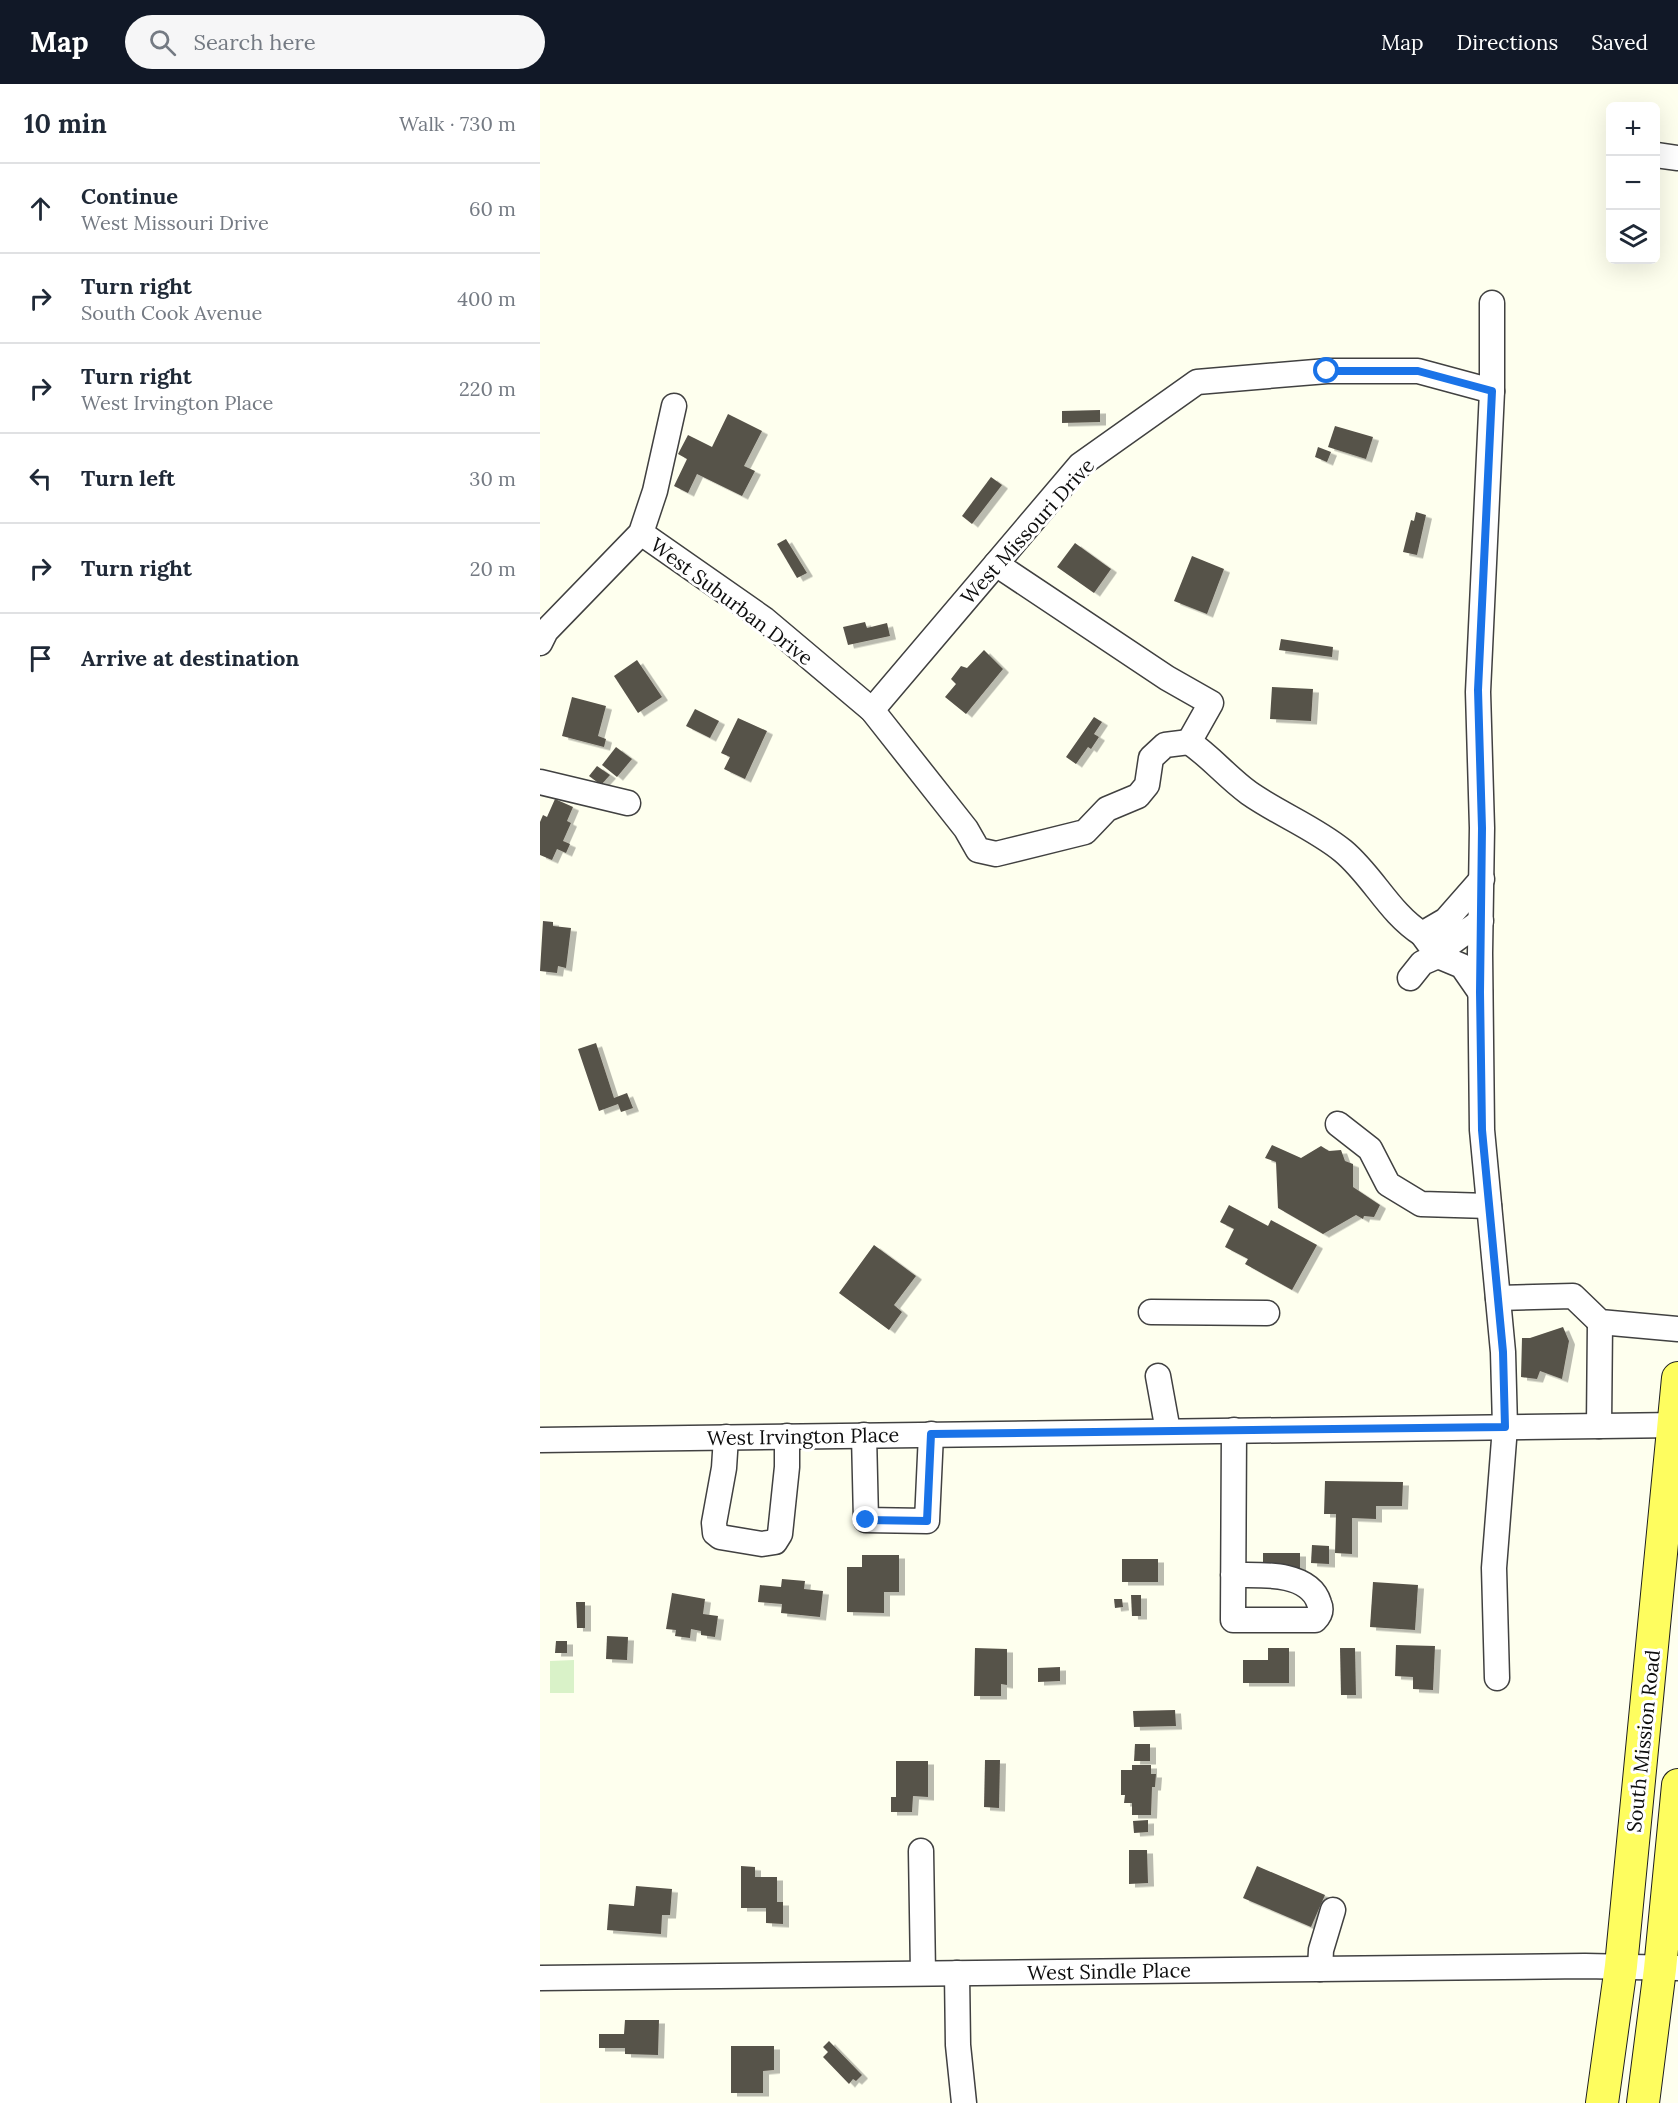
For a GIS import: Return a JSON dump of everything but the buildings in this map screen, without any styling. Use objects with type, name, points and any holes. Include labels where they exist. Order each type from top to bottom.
[{"type":"main road","name":"South Mission Road","points":[[1602,2103],[1621,1966],[1676,1425],[1678,1378]]},
{"type":"main road","name":"South Mission Road","points":[[1643,2103],[1669,1968],[1678,1785]]},
{"type":"street","points":[[1660,156],[1678,158]]},
{"type":"street","points":[[1492,303],[1492,391],[1478,690],[1482,879],[1480,992],[1482,1130],[1498,1298],[1505,1427],[1494,1568],[1497,1678]]},
{"type":"street","name":"West Missouri Drive","points":[[872,710],[1080,465],[1197,382],[1327,371],[1418,371],[1492,391]]},
{"type":"street","points":[[542,633],[641,533],[655,492],[674,406]]},
{"type":"street","name":"West Suburban Drive","points":[[641,533],[764,620],[872,710],[966,830],[978,850],[987,854],[1085,832],[1107,809],[1138,796],[1147,785],[1151,758],[1165,746],[1190,742]]},
{"type":"street","points":[[996,564],[1167,678],[1211,704],[1190,742],[1250,794],[1343,850],[1406,924],[1422,934],[1438,956],[1462,966],[1480,992]]},
{"type":"street","points":[[540,782],[628,803]]},
{"type":"street","points":[[1422,934],[1446,920],[1482,879]]},
{"type":"street","points":[[1410,978],[1422,963],[1438,956],[1448,945],[1481,921]]},
{"type":"street","points":[[1338,1124],[1371,1149],[1388,1184],[1421,1204],[1489,1206]]},
{"type":"street","points":[[1498,1298],[1573,1296],[1600,1322],[1678,1329]]},
{"type":"street","points":[[1151,1312],[1266,1313]]},
{"type":"street","points":[[1599,1426],[1600,1322]]},
{"type":"street","points":[[1158,1376],[1168,1431]]},
{"type":"street","name":"West Irvington Place","points":[[540,1440],[1676,1425]]},
{"type":"street","points":[[1233,1575],[1234,1430]]},
{"type":"street","points":[[864,1435],[866,1520],[927,1521],[931,1434]]},
{"type":"street","points":[[726,1437],[724,1468],[714,1523],[715,1533],[762,1544],[775,1542],[780,1534],[787,1467],[787,1436]]},
{"type":"street","points":[[921,1851],[923,1973]]},
{"type":"street","points":[[1320,1969],[1321,1950],[1333,1910]]},
{"type":"street","name":"West Sindle Place","points":[[540,1978],[1621,1966],[1669,1968]]},
{"type":"street","points":[[957,1973],[958,2045],[964,2103]]},
{"type":"green space","points":[[574,1660],[574,1693],[550,1693],[550,1661]]},
{"type":"route","points":[[866,1520],[927,1521],[931,1434],[1505,1427],[1503,1352],[1482,1130],[1480,992],[1482,828],[1478,690],[1492,391],[1418,371],[1327,371]]}]
